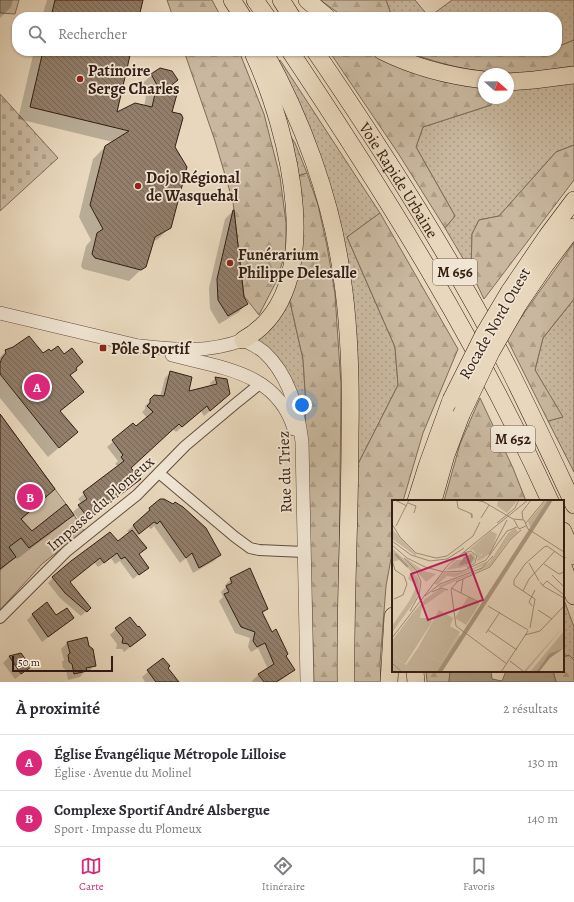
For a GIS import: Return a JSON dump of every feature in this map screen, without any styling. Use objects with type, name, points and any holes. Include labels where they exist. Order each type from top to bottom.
[{"type":"highway","points":[[226,0],[232,12]]},
{"type":"highway","points":[[232,0],[240,12]]},
{"type":"highway","points":[[255,0],[263,12]]},
{"type":"highway","points":[[281,0],[289,12]]},
{"type":"highway","points":[[307,0],[322,12]]},
{"type":"highway","points":[[243,340],[263,323],[277,305],[283,294],[293,262],[296,226],[284,139],[271,98],[254,56]]},
{"type":"highway","points":[[266,56],[290,105],[315,168],[331,220],[342,277],[348,334],[350,406],[346,682]]},
{"type":"highway","name":"Voie Rapide Urbaine","points":[[293,56],[387,199],[433,275],[489,377],[550,500]]},
{"type":"highway","name":"Voie Rapide Urbaine","points":[[318,56],[405,188],[474,304],[510,371],[574,505]]},
{"type":"highway","points":[[394,56],[413,64],[438,71],[478,79]]},
{"type":"highway","points":[[514,82],[541,80],[574,75]]},
{"type":"highway","name":"Rocade Nord Ouest","points":[[433,500],[446,455],[461,415],[491,352],[513,299],[547,236],[574,200]]},
{"type":"highway","name":"Rocade Nord Ouest","points":[[416,500],[426,466],[451,400],[484,334],[513,299],[546,264],[574,227]]},
{"type":"highway","name":"Rocade Nord Ouest","points":[[489,377],[537,500]]},
{"type":"highway","points":[[564,533],[574,556]]},
{"type":"highway","points":[[564,569],[574,596]]},
{"type":"highway","points":[[389,682],[392,632]]},
{"type":"highway","points":[[415,672],[416,682]]},
{"type":"street","points":[[0,313],[140,346],[236,371],[261,383],[277,396],[288,413],[296,434],[302,472]]},
{"type":"street","points":[[140,346],[185,350],[206,349],[224,346],[243,340]]},
{"type":"street","name":"Rue du Triez","points":[[243,340],[263,352],[272,361],[284,379],[295,403],[301,431],[303,454],[302,472],[307,682]]},
{"type":"street","name":"Impasse du Plomeux","points":[[0,618],[67,551],[137,495],[185,446],[261,383]]},
{"type":"street","points":[[159,473],[250,548],[259,550],[304,552]]},
{"type":"green space","points":[[0,0],[19,0],[16,12],[12,12],[12,14],[0,13]]},
{"type":"green space","points":[[167,0],[212,0],[218,12],[171,12]]},
{"type":"green space","points":[[320,0],[386,0],[390,12],[337,12]]},
{"type":"green space","points":[[386,0],[415,0],[425,12],[390,12]]},
{"type":"green space","points":[[452,0],[574,0],[574,40],[562,45],[562,12],[436,12]]},
{"type":"green space","points":[[574,40],[574,66],[535,72],[514,73],[514,68],[478,68],[478,70],[462,68],[420,56],[562,56],[562,45]]},
{"type":"green space","points":[[186,56],[241,56],[264,114],[280,177],[286,223],[286,251],[276,282],[259,315],[244,296],[233,202],[215,141]]},
{"type":"green space","points":[[332,56],[378,56],[392,62],[478,85],[478,104],[491,104],[423,127],[416,147],[455,216],[445,228],[398,153]]},
{"type":"green space","points":[[280,60],[380,213],[347,237],[395,347],[398,385],[355,470],[348,291],[276,64]]},
{"type":"green space","points":[[574,81],[574,145],[556,152],[499,216],[479,220],[472,234],[471,272],[445,228],[455,216],[416,147],[423,127],[491,104],[514,104],[514,88]]},
{"type":"green space","points":[[0,94],[58,158],[0,211]]},
{"type":"green space","points":[[286,129],[295,143],[307,173],[295,177]]},
{"type":"green space","points":[[574,145],[574,180],[484,299],[471,272],[472,234],[479,220],[499,216],[556,152]]},
{"type":"green space","points":[[307,173],[318,205],[335,294],[341,385],[338,682],[314,682],[308,475],[305,431],[306,405],[303,359],[288,293],[295,177]]},
{"type":"green space","points":[[380,213],[458,349],[423,433],[403,500],[392,500],[392,553],[386,586],[380,663],[381,682],[353,682],[355,470],[398,385],[395,347],[347,237]]},
{"type":"green space","points":[[574,243],[574,299],[543,338],[535,370],[563,417],[548,421],[507,339]]},
{"type":"green space","points":[[288,293],[303,359],[306,405],[305,431],[257,340],[264,332]]},
{"type":"green space","points":[[574,299],[574,472],[548,421],[562,417],[535,370],[543,338]]},
{"type":"green space","points":[[480,398],[513,468],[526,500],[444,500],[460,444]]},
{"type":"green space","points":[[0,414],[74,515],[84,531],[42,564],[0,610]]},
{"type":"green space","points":[[564,600],[574,627],[574,660],[569,655],[564,657]]},
{"type":"green space","points":[[569,655],[574,660],[574,682],[556,682],[553,672],[564,672],[564,657]]},
{"type":"green space","points":[[426,672],[450,672],[449,682],[427,682]]},
{"type":"shaded area","points":[[450,672],[491,672],[492,679],[502,681],[506,672],[553,672],[556,682],[449,682]]},
{"type":"building","name":"Patinoire Serge Charles","points":[[55,0],[143,0],[140,12],[52,12]]},
{"type":"building","name":"Dojo Régional de Wasquehal","points":[[42,56],[130,56],[117,112],[135,103],[152,107],[157,85],[151,74],[160,68],[172,71],[178,80],[164,91],[177,94],[172,112],[181,114],[183,118],[175,147],[187,167],[171,228],[155,237],[146,267],[141,270],[95,258],[92,254],[97,233],[103,229],[90,205],[105,146],[129,131],[30,107]]},
{"type":"building","points":[[233,210],[244,297],[248,304],[228,316],[218,300],[217,279]]},
{"type":"building","points":[[29,336],[43,353],[49,349],[51,351],[58,346],[64,354],[72,348],[83,362],[76,368],[77,370],[70,375],[84,392],[60,411],[78,432],[59,448],[0,374],[0,363],[6,353],[5,350],[13,347]]},
{"type":"building","points":[[170,371],[192,377],[189,391],[217,384],[215,377],[227,379],[230,394],[210,411],[207,406],[182,427],[179,424],[131,468],[141,479],[89,519],[78,505],[87,499],[83,492],[124,461],[121,457],[123,455],[112,440],[133,423],[136,426],[153,412],[147,406],[150,403],[150,399],[154,395],[164,396]]},
{"type":"building","points":[[0,414],[55,489],[21,519],[32,531],[66,504],[74,515],[29,548],[21,538],[9,547],[16,557],[0,569]]},
{"type":"building","points":[[160,499],[164,499],[173,504],[175,502],[183,507],[206,528],[221,555],[199,568],[192,553],[186,558],[160,521],[157,524],[154,522],[139,534],[133,525]]},
{"type":"building","points":[[132,530],[147,548],[139,554],[149,568],[139,575],[125,557],[121,559],[117,553],[104,563],[100,558],[70,582],[91,608],[87,612],[65,593],[52,577],[110,532],[118,541]]},
{"type":"building","points":[[250,568],[268,609],[262,612],[272,632],[276,629],[288,654],[286,656],[295,670],[276,682],[264,682],[258,674],[274,664],[265,643],[257,647],[253,641],[255,632],[241,627],[224,594],[229,592],[226,586],[232,583],[230,578]]},
{"type":"building","points":[[47,602],[56,615],[67,608],[74,618],[48,637],[32,614]]},
{"type":"building","points":[[130,617],[146,635],[130,647],[128,644],[122,643],[123,638],[115,628]]},
{"type":"building","points":[[87,637],[89,646],[93,649],[96,666],[86,668],[87,671],[74,674],[72,664],[69,662],[68,655],[70,653],[67,642]]},
{"type":"building","points":[[21,653],[31,667],[21,674],[9,656]]},
{"type":"building","points":[[163,658],[170,666],[168,668],[179,682],[156,682],[147,670]]},
{"type":"place","name":"Patinoire Serge Charles","points":[[80,79]]},
{"type":"place","name":"Dojo Régional de Wasquehal","points":[[138,186]]},
{"type":"place","name":"Funérarium Philippe Delesalle","points":[[230,263]]},
{"type":"place","name":"Pôle Sportif","points":[[103,348]]},
{"type":"place","name":"Église Évangélique Métropole Lilloise","points":[[37,387]]},
{"type":"place","name":"Complexe Sportif André Alsbergue","points":[[30,497]]}]
